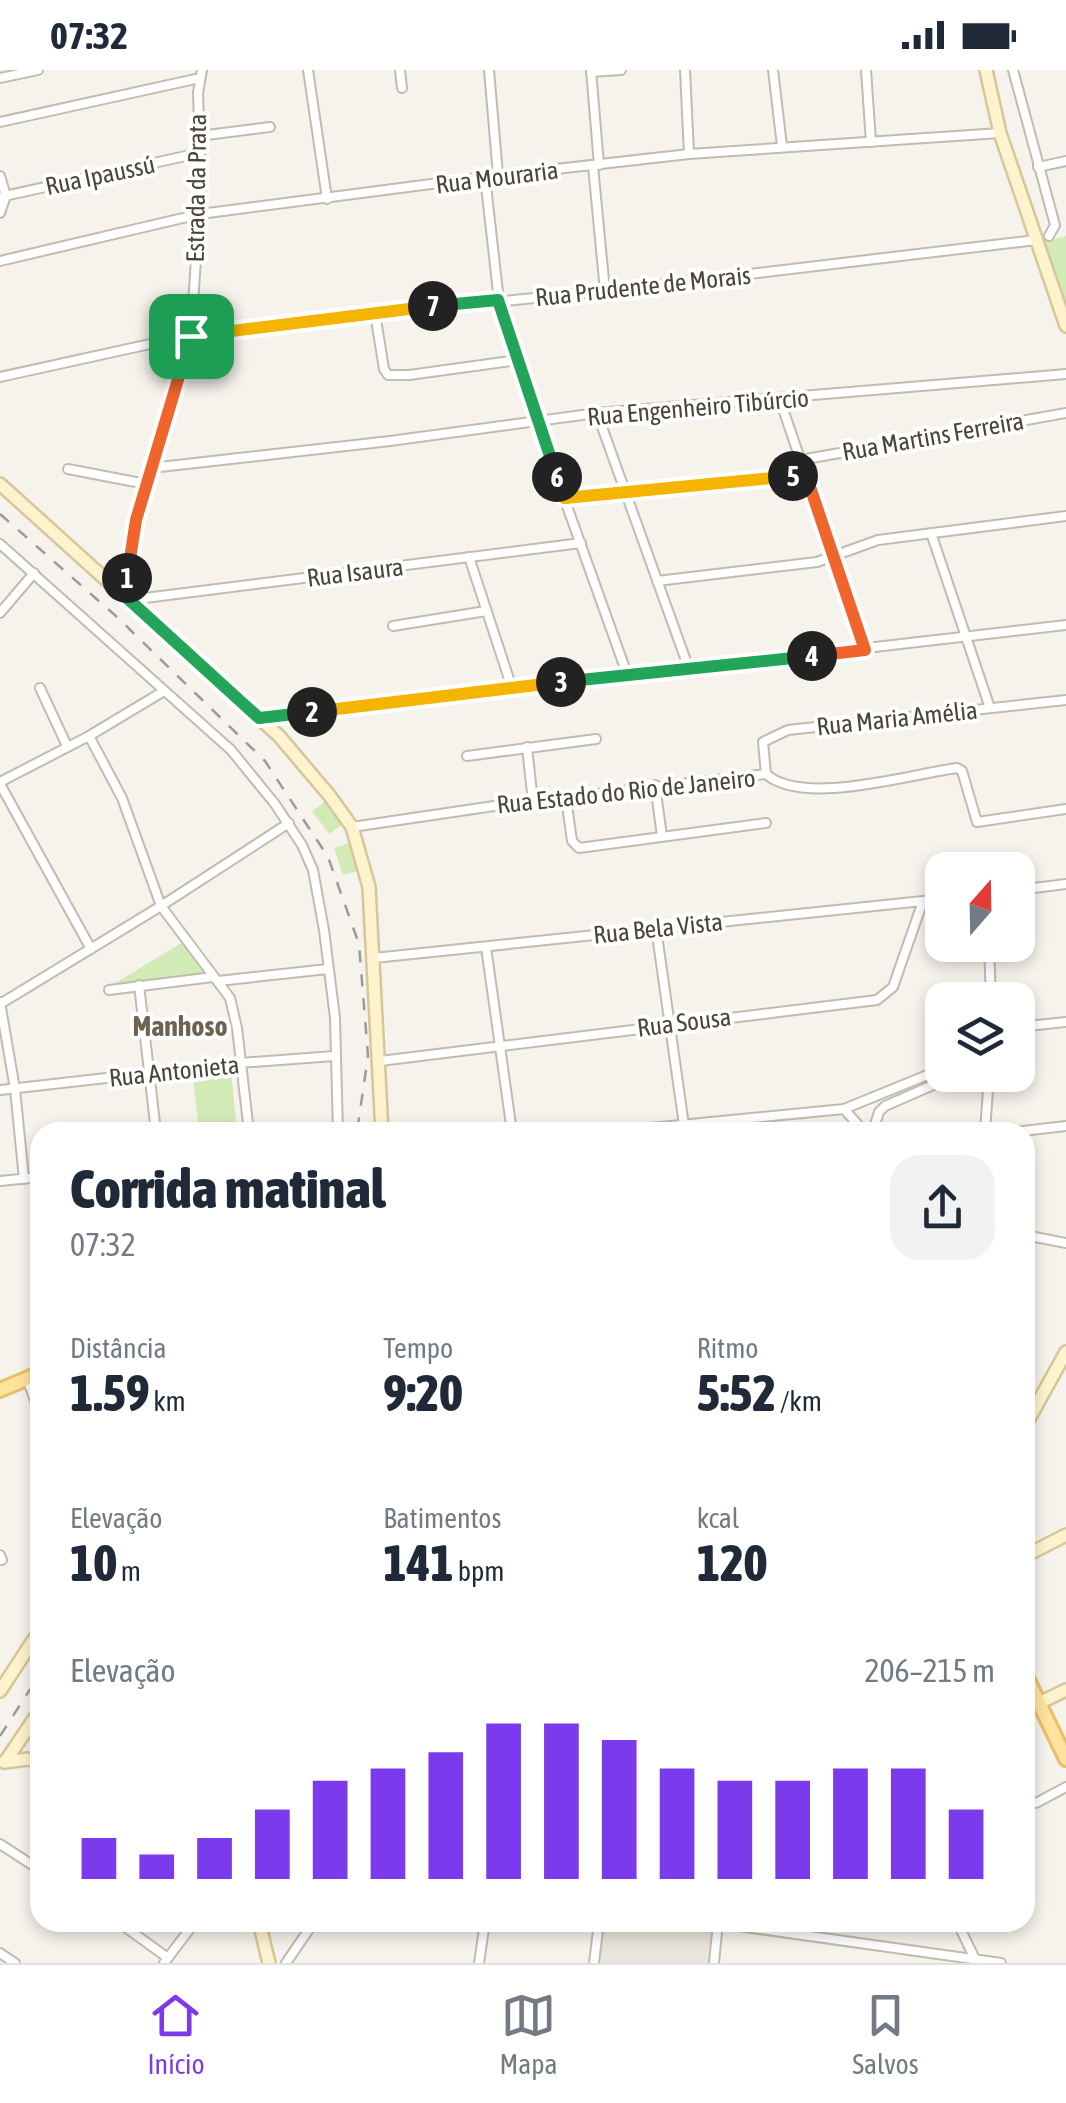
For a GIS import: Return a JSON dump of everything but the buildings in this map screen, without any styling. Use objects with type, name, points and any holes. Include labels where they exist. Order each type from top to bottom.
[{"type":"main road","points":[[0,1390],[30,1377]]},
{"type":"main road","points":[[1035,1693],[1066,1759]]},
{"type":"street","points":[[0,78],[38,70]]},
{"type":"street","points":[[308,70],[327,199]]},
{"type":"street","points":[[400,70],[402,88]]},
{"type":"street","points":[[490,70],[498,176]]},
{"type":"street","points":[[605,291],[591,71],[620,70]]},
{"type":"street","points":[[685,70],[690,154]]},
{"type":"street","points":[[773,70],[782,146]]},
{"type":"street","points":[[866,70],[871,142]]},
{"type":"street","points":[[986,70],[1000,133],[1066,326]]},
{"type":"street","points":[[1013,70],[1055,225],[1049,236]]},
{"type":"street","points":[[0,122],[201,74]]},
{"type":"street","name":"Estrada da Prata","points":[[127,598],[130,549],[191,336],[200,214],[201,74]]},
{"type":"street","points":[[199,136],[270,127]]},
{"type":"street","name":"Rua Mouraria","points":[[0,262],[200,214],[485,177],[782,146],[1000,133]]},
{"type":"street","name":"Rua Ipaussú","points":[[3,196],[200,153]]},
{"type":"street","points":[[1038,167],[1066,161]]},
{"type":"street","points":[[0,176],[0,213]]},
{"type":"street","points":[[485,177],[498,300],[537,422],[628,674]]},
{"type":"street","name":"Rua Prudente de Morais","points":[[0,377],[191,336],[605,291],[1049,236]]},
{"type":"street","points":[[375,313],[388,375],[518,360]]},
{"type":"street","name":"Rua Engenheiro Tibúrcio","points":[[151,468],[597,413],[1066,374]]},
{"type":"street","points":[[780,400],[865,650]]},
{"type":"street","points":[[597,413],[689,669]]},
{"type":"street","name":"Rua Martins Ferreira","points":[[800,460],[1066,414]]},
{"type":"street","points":[[68,469],[146,484]]},
{"type":"street","points":[[565,498],[806,475]]},
{"type":"street","points":[[0,484],[259,718],[330,795],[352,828],[369,887],[382,1122]]},
{"type":"street","points":[[657,581],[834,558],[878,540],[1066,516]]},
{"type":"street","points":[[931,533],[990,708]]},
{"type":"street","name":"Rua Isaura","points":[[127,598],[581,543]]},
{"type":"street","points":[[0,544],[232,750],[289,823],[314,870],[335,1018],[337,1122]]},
{"type":"street","points":[[469,558],[512,688]]},
{"type":"street","points":[[0,613],[34,573]]},
{"type":"street","points":[[392,626],[486,611]]},
{"type":"street","points":[[259,718],[1066,625]]},
{"type":"street","points":[[40,688],[68,746]]},
{"type":"street","points":[[91,948],[1,781],[89,736],[164,691]]},
{"type":"street","name":"Rua Maria Amélia","points":[[766,774],[763,742],[788,730],[1066,700]]},
{"type":"street","points":[[89,736],[122,798],[161,906],[233,1007],[247,1122]]},
{"type":"street","points":[[467,756],[596,740]]},
{"type":"street","points":[[527,747],[533,802]]},
{"type":"street","name":"Rua Estado do Rio de Janeiro","points":[[352,828],[656,785],[766,774],[778,783],[796,788],[872,784],[957,768],[962,771],[977,822],[1066,809]]},
{"type":"street","points":[[656,785],[662,836]]},
{"type":"street","points":[[566,798],[576,847],[766,823]]},
{"type":"street","points":[[24,1179],[0,1003],[289,823]]},
{"type":"street","points":[[1035,888],[1066,884]]},
{"type":"street","name":"Rua Bela Vista","points":[[374,958],[923,901]]},
{"type":"street","name":"Rua Sousa","points":[[380,1061],[880,999],[893,986],[923,901]]},
{"type":"street","points":[[656,928],[684,1122]]},
{"type":"street","points":[[486,947],[511,1122]]},
{"type":"street","points":[[110,990],[328,969]]},
{"type":"street","points":[[139,985],[155,1122]]},
{"type":"street","points":[[1035,1025],[1066,1022]]},
{"type":"street","name":"Rua Antonieta","points":[[0,1090],[334,1056]]},
{"type":"street","points":[[735,1122],[844,1109],[925,1076]]},
{"type":"street","points":[[873,1122],[882,1108],[925,1089]]},
{"type":"street","points":[[987,1122],[988,1092]]},
{"type":"street","points":[[844,1109],[858,1122]]},
{"type":"street","points":[[1035,1130],[1066,1126]]},
{"type":"street","points":[[0,1181],[30,1178]]},
{"type":"street","points":[[1035,1237],[1066,1244]]},
{"type":"street","points":[[1035,1408],[1066,1352]]},
{"type":"street","points":[[1035,1551],[1066,1535]]},
{"type":"street","points":[[0,1692],[30,1646]]},
{"type":"street","points":[[1040,1703],[1066,1690]]},
{"type":"street","points":[[2,1766],[30,1725]]},
{"type":"street","points":[[2,1766],[30,1760]]},
{"type":"street","points":[[1035,1803],[1066,1787]]},
{"type":"street","points":[[0,1844],[30,1864]]},
{"type":"street","points":[[131,1932],[166,1960],[187,1932]]},
{"type":"street","points":[[261,1932],[269,1963]]},
{"type":"street","points":[[288,1963],[308,1932]]},
{"type":"street","points":[[479,1963],[484,1932]]},
{"type":"street","points":[[594,1963],[598,1932]]},
{"type":"street","points":[[714,1963],[717,1932]]},
{"type":"street","points":[[792,1932],[1001,1963]]},
{"type":"street","points":[[825,1932],[825,1936]]},
{"type":"street","points":[[963,1932],[975,1959]]},
{"type":"street","points":[[0,1952],[16,1963]]},
{"type":"shaded area","points":[[599,1932],[717,1932],[712,1963],[594,1963]]},
{"type":"green space","points":[[1066,236],[1066,313],[1042,243]]},
{"type":"green space","points":[[325,802],[342,825],[329,834],[312,811]]},
{"type":"green space","points":[[350,843],[358,871],[343,875],[334,848]]},
{"type":"green space","points":[[183,942],[204,974],[107,988]]},
{"type":"green space","points":[[231,1072],[236,1122],[198,1122],[193,1076]]},
{"type":"railway","points":[[0,514],[117,617],[265,761],[328,857],[359,944],[368,1056],[358,1122]]},
{"type":"railway","points":[[0,1736],[30,1690]]},
{"type":"district","name":"Manhoso","points":[[180,1026]]},
{"type":"route","points":[[498,300],[565,498],[806,475],[865,650],[259,718],[126,597],[136,520],[191,336],[498,300]]}]
